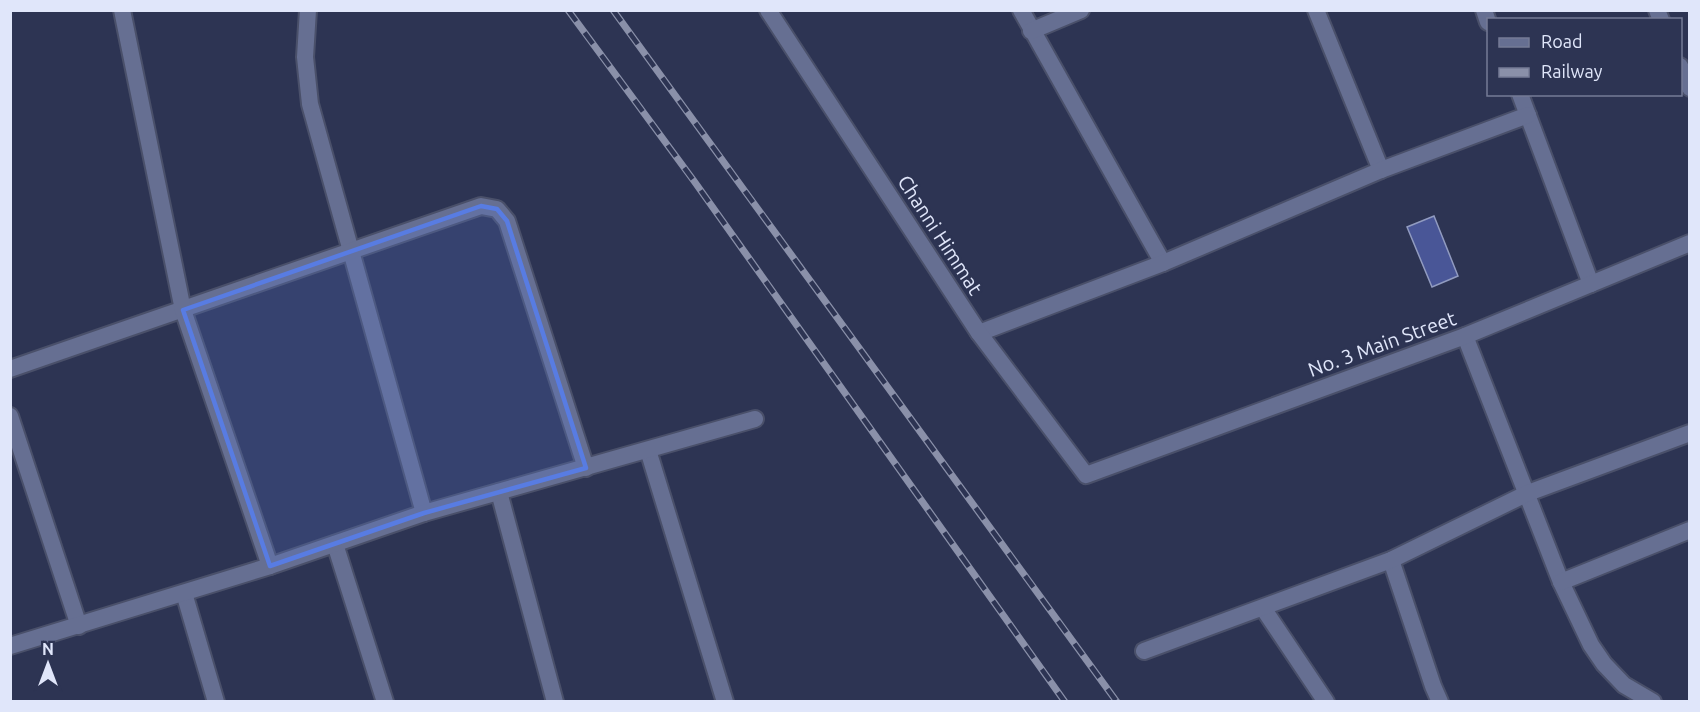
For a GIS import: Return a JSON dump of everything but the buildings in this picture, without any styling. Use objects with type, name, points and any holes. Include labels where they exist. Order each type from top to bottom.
[{"type":"street","points":[[122,10],[183,310],[270,566]]},
{"type":"street","points":[[308,10],[305,57],[310,104],[424,513]]},
{"type":"street","name":"Channi Himmat","points":[[768,10],[979,333],[1086,475]]},
{"type":"street","points":[[1021,10],[1031,32],[1163,263]]},
{"type":"street","points":[[1031,32],[1082,10]]},
{"type":"street","points":[[1316,10],[1381,170]]},
{"type":"street","points":[[1682,70],[1689,88]]},
{"type":"street","points":[[1521,96],[1591,284]]},
{"type":"street","points":[[979,333],[1163,263],[1381,170],[1528,115]]},
{"type":"street","points":[[10,369],[352,251],[466,209],[481,206],[497,209],[507,221],[586,468]]},
{"type":"street","name":"No. 3 Main Street","points":[[1086,475],[1465,336],[1689,243]]},
{"type":"street","points":[[1465,336],[1561,582],[1591,645],[1604,664],[1624,685],[1653,702]]},
{"type":"street","points":[[10,416],[79,626]]},
{"type":"street","points":[[10,646],[270,566],[424,513],[755,419]]},
{"type":"street","points":[[1144,651],[1391,560],[1528,493],[1689,433]]},
{"type":"street","points":[[648,450],[725,702]]},
{"type":"street","points":[[499,492],[555,702]]},
{"type":"street","points":[[1561,582],[1689,530]]},
{"type":"street","points":[[335,544],[385,702]]},
{"type":"street","points":[[1391,560],[1440,702]]},
{"type":"street","points":[[184,593],[216,702]]},
{"type":"street","points":[[1263,608],[1326,702]]},
{"type":"highlighted area","points":[[481,206],[497,209],[507,221],[586,468],[424,513],[270,566],[183,310],[467,209]]},
{"type":"railway","points":[[568,10],[694,181],[1065,702]]},
{"type":"railway","points":[[613,10],[1117,702]]}]
